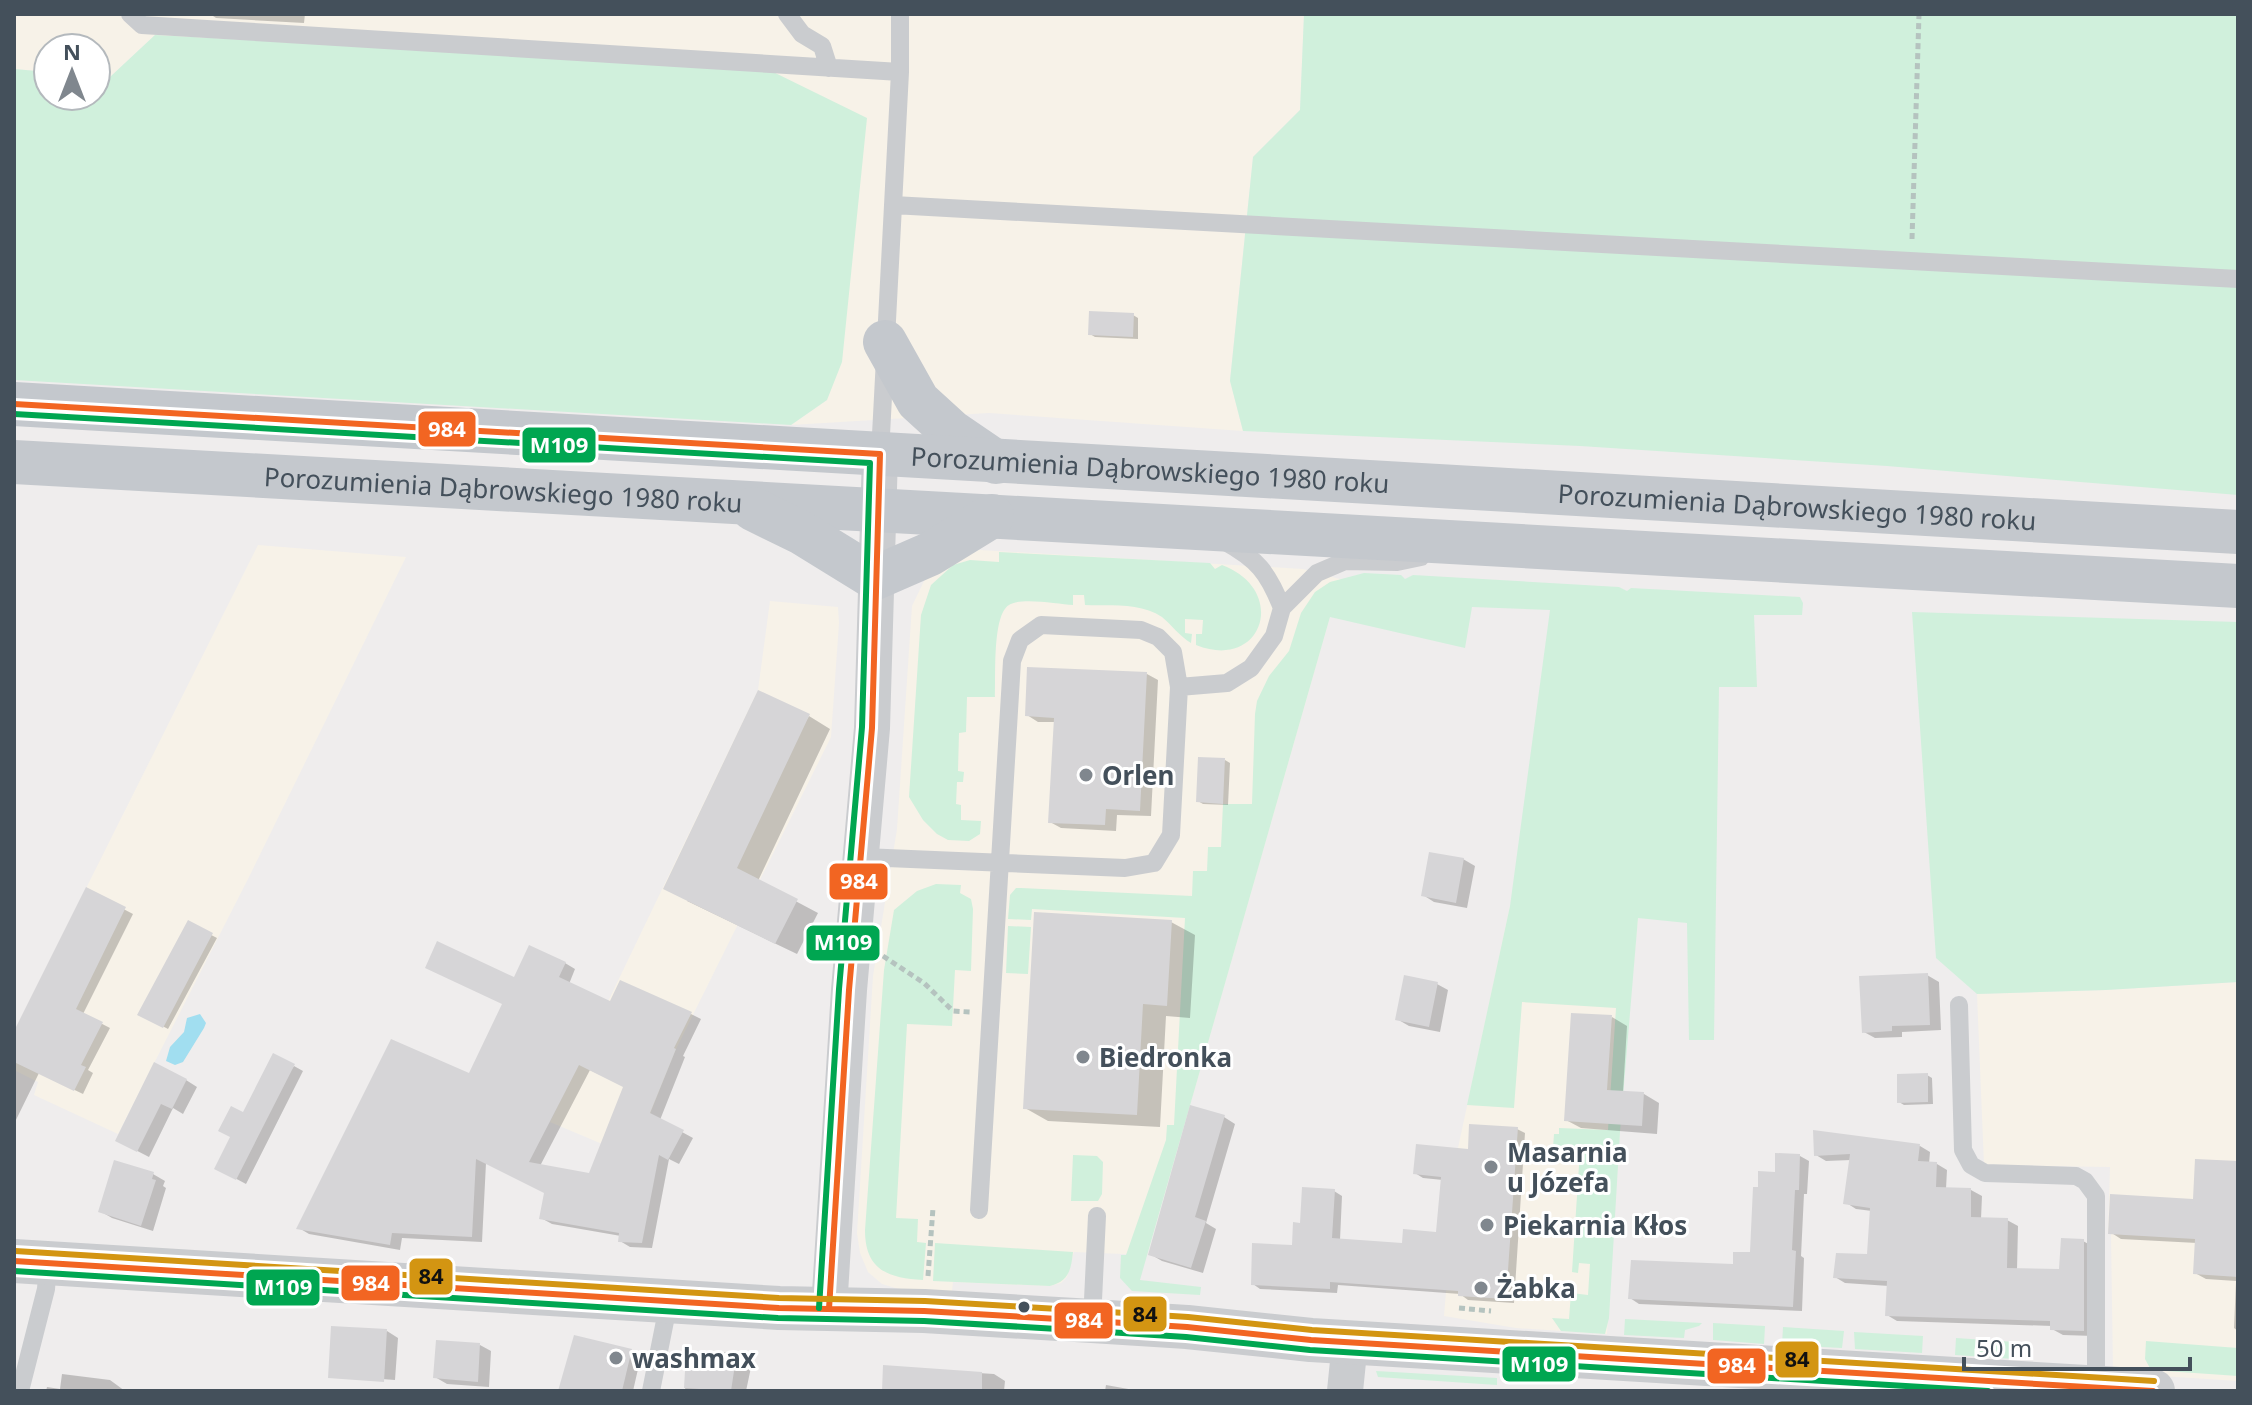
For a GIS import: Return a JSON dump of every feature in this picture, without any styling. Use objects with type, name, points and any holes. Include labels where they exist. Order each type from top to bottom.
[{"type":"main road","points":[[885,342],[918,401],[952,432],[996,462]]},
{"type":"main road","name":"Porozumienia Dąbrowskiego 1980 roku","points":[[14,404],[2238,532]]},
{"type":"main road","name":"Porozumienia Dąbrowskiego 1980 roku","points":[[14,462],[2238,586]]},
{"type":"main road","points":[[740,502],[802,533],[875,578],[930,554],[992,516]]},
{"type":"street","points":[[829,1309],[849,990],[872,728],[880,454]]},
{"type":"street","points":[[31,1262],[669,1301],[1092,1321],[1828,1381],[2153,1391]]},
{"type":"street","points":[[1345,1391],[1350,1342]]},
{"type":"lane","points":[[130,14],[142,25],[900,72]]},
{"type":"lane","points":[[787,14],[802,34],[822,46],[829,68]]},
{"type":"lane","points":[[880,454],[900,72],[900,14]]},
{"type":"lane","points":[[893,205],[2238,279]]},
{"type":"lane","points":[[1197,527],[1258,563],[1282,608]]},
{"type":"lane","points":[[1179,687],[1227,683],[1251,668],[1274,636],[1282,608],[1317,573],[1345,561],[1397,562],[1491,546]]},
{"type":"lane","points":[[863,857],[999,863],[1125,868],[1154,863],[1171,835],[1179,687],[1173,652],[1158,637],[1141,630],[1041,625],[1020,640],[1012,661],[999,863],[989,1013],[979,1210]]},
{"type":"lane","points":[[1959,1005],[1963,1150],[1971,1165],[1985,1173],[2076,1176],[2085,1181],[2096,1196],[2096,1387]]},
{"type":"lane","points":[[1092,1321],[1097,1216]]},
{"type":"lane","points":[[20,1391],[46,1289],[31,1262]]},
{"type":"lane","points":[[651,1391],[669,1301]]},
{"type":"path","points":[[1912,260],[1919,14]]},
{"type":"path","points":[[882,956],[924,983],[953,1011],[989,1013]]},
{"type":"path","points":[[928,1285],[933,1208]]},
{"type":"shaded area","points":[[14,14],[1304,14],[1300,110],[1253,157],[1230,380],[1243,431],[989,413],[791,425],[827,400],[155,35],[112,75],[112,32],[32,32],[32,71],[14,69]]},
{"type":"shaded area","points":[[258,545],[406,557],[248,879],[118,1134],[34,1095],[38,1082],[14,1070],[14,1032]]},
{"type":"shaded area","points":[[967,551],[1303,569],[1347,581],[1330,617],[1147,1255],[1074,1252],[1067,1277],[1061,1283],[1050,1286],[953,1282],[952,1291],[902,1290],[882,1284],[868,1272],[860,1253],[857,1233],[873,976],[897,829],[912,606],[927,575]]},
{"type":"shaded area","points":[[770,601],[838,607],[831,737],[676,1049],[633,1157],[550,1122],[758,690]]},
{"type":"shaded area","points":[[1510,906],[1638,917],[1622,1091],[1607,1334],[1516,1328],[1444,1316],[1458,1148]]},
{"type":"shaded area","points":[[2238,982],[2238,1381],[2113,1373],[2111,1234],[2108,1234],[2110,1167],[1984,1165],[1977,994]]},
{"type":"green space","points":[[1304,14],[2238,14],[2238,495],[1887,466],[1580,446],[1243,431],[1230,381],[1253,157],[1300,110]]},
{"type":"green space","points":[[155,35],[761,66],[867,118],[842,362],[827,400],[791,425],[14,380],[14,69],[32,71],[32,112],[112,112],[112,75]]},
{"type":"green space","points":[[999,552],[1210,563],[1215,569],[1222,565],[1243,577],[1256,592],[1261,608],[1259,624],[1251,638],[1238,647],[1219,650],[1196,645],[1196,634],[1202,634],[1203,620],[1185,619],[1185,633],[1192,634],[1191,643],[1153,612],[1125,606],[1085,605],[1084,595],[1073,595],[1073,605],[1031,601],[1009,605],[997,633],[995,697],[967,697],[966,732],[959,733],[958,771],[964,772],[963,782],[957,782],[956,804],[961,805],[961,820],[981,821],[980,834],[969,841],[948,840],[923,820],[909,797],[921,615],[931,585],[953,565],[970,560],[999,562]]},
{"type":"green space","points":[[1364,573],[1401,575],[1405,579],[1413,575],[1619,587],[1627,591],[1631,588],[1800,597],[1803,603],[1802,615],[1754,615],[1757,687],[1719,687],[1714,1040],[1689,1040],[1687,923],[1638,918],[1620,1132],[1609,1318],[1605,1334],[1561,1331],[1552,1318],[1569,1319],[1571,1293],[1588,1295],[1590,1264],[1579,1263],[1578,1273],[1572,1272],[1580,1150],[1553,1148],[1554,1134],[1559,1134],[1559,1128],[1608,1130],[1616,1008],[1522,1002],[1514,1108],[1467,1105],[1510,906],[1550,610],[1472,607],[1465,648],[1330,617],[1140,1280],[1201,1287],[1200,1295],[1132,1291],[1120,1278],[1121,1255],[1126,1255],[1166,1140],[1167,1125],[1174,1125],[1185,918],[1032,909],[1031,920],[1008,919],[1010,895],[1016,888],[1021,888],[1192,896],[1193,871],[1207,871],[1208,847],[1221,847],[1223,804],[1252,804],[1257,701],[1269,676],[1289,651],[1301,613],[1315,592],[1330,582]]},
{"type":"green space","points":[[1912,612],[2238,622],[2238,982],[1977,994],[1936,958]]},
{"type":"green space","points":[[936,884],[961,885],[960,893],[971,899],[971,971],[955,970],[952,1026],[907,1024],[896,1218],[918,1219],[917,1242],[926,1243],[923,1280],[889,1274],[874,1263],[866,1244],[865,1230],[884,970],[894,910],[917,891]]},
{"type":"green space","points":[[1008,926],[1031,927],[1028,974],[1006,973]]},
{"type":"green space","points":[[1073,1155],[1097,1156],[1103,1162],[1102,1194],[1098,1201],[1071,1201]]},
{"type":"green space","points":[[935,1243],[1073,1252],[1068,1274],[1050,1286],[933,1281]]},
{"type":"green space","points":[[1625,1319],[1702,1323],[1685,1330],[1684,1338],[1624,1335]]},
{"type":"green space","points":[[1713,1323],[1765,1326],[1764,1344],[1713,1340]]},
{"type":"green space","points":[[1783,1327],[1844,1331],[1842,1348],[1782,1345]]},
{"type":"green space","points":[[1854,1332],[1923,1336],[1922,1353],[1855,1349]]},
{"type":"green space","points":[[1956,1338],[2030,1343],[2029,1360],[1955,1355]]},
{"type":"green space","points":[[2146,1341],[2238,1348],[2238,1376],[2151,1370],[2145,1359]]},
{"type":"green space","points":[[1376,1371],[1497,1378],[1497,1385],[1378,1377]]},
{"type":"water","points":[[200,1014],[206,1023],[183,1062],[175,1065],[166,1061],[170,1047],[184,1032],[187,1018]]},
{"type":"building","points":[[1089,311],[1134,313],[1133,337],[1088,335]]},
{"type":"building","points":[[1027,667],[1147,672],[1140,811],[1106,809],[1105,825],[1048,823],[1054,718],[1025,716]]},
{"type":"building","points":[[758,690],[810,714],[737,868],[798,899],[775,944],[663,889]]},
{"type":"building","points":[[1198,757],[1225,758],[1223,804],[1196,802]]},
{"type":"building","points":[[1429,852],[1464,858],[1456,903],[1421,896]]},
{"type":"building","points":[[86,887],[126,907],[76,1009],[103,1022],[81,1065],[86,1067],[74,1091],[14,1062],[14,1031]]},
{"type":"building","name":"Biedronka","points":[[1034,912],[1172,920],[1167,1006],[1143,1004],[1137,1115],[1023,1109]]},
{"type":"building","points":[[188,920],[213,933],[163,1028],[137,1015]]},
{"type":"building","points":[[437,941],[514,977],[529,945],[566,962],[559,977],[610,1001],[620,980],[692,1012],[674,1048],[650,1113],[684,1130],[668,1160],[659,1155],[642,1243],[618,1242],[619,1233],[539,1219],[544,1193],[476,1159],[472,1237],[392,1233],[390,1245],[296,1229],[391,1039],[469,1073],[502,1004],[425,968]],"holes":[[[579,1065],[623,1087],[589,1173],[529,1162]]]},
{"type":"building","points":[[1928,973],[1930,1025],[1892,1026],[1892,1031],[1862,1033],[1859,976]]},
{"type":"building","points":[[1404,975],[1438,982],[1429,1027],[1395,1020]]},
{"type":"building","points":[[1571,1013],[1612,1015],[1607,1090],[1644,1092],[1642,1126],[1564,1121]]},
{"type":"building","points":[[273,1053],[295,1064],[236,1180],[214,1169],[230,1137],[218,1131],[231,1106],[243,1112]]},
{"type":"building","points":[[154,1062],[187,1079],[172,1109],[161,1104],[137,1152],[115,1141]]},
{"type":"building","points":[[1928,1073],[1928,1102],[1897,1103],[1897,1074]]},
{"type":"building","points":[[1190,1105],[1225,1115],[1195,1217],[1206,1221],[1191,1268],[1148,1255]]},
{"type":"building","points":[[1469,1124],[1518,1127],[1506,1299],[1458,1296],[1458,1291],[1330,1282],[1330,1289],[1251,1285],[1252,1243],[1292,1245],[1293,1222],[1300,1223],[1302,1187],[1335,1189],[1332,1238],[1402,1243],[1403,1229],[1436,1232],[1441,1177],[1413,1174],[1416,1144],[1468,1149]]},
{"type":"building","points":[[1813,1130],[1920,1144],[1918,1161],[1937,1162],[1936,1187],[1971,1188],[1971,1217],[2008,1218],[2007,1268],[2059,1269],[2061,1238],[2084,1239],[2084,1331],[2050,1330],[2050,1321],[1885,1316],[1887,1281],[1833,1278],[1836,1253],[1867,1254],[1870,1208],[1843,1204],[1850,1154],[1814,1156]]},
{"type":"building","points":[[1775,1153],[1800,1154],[1792,1250],[1796,1251],[1793,1307],[1628,1299],[1631,1260],[1733,1264],[1733,1252],[1750,1252],[1753,1187],[1758,1187],[1758,1171],[1775,1172]]},
{"type":"building","points":[[2195,1159],[2238,1161],[2238,1277],[2193,1274],[2195,1239],[2108,1234],[2110,1194],[2193,1199]]},
{"type":"building","points":[[114,1160],[154,1172],[152,1179],[156,1180],[141,1226],[98,1212]]},
{"type":"building","points":[[331,1326],[387,1329],[384,1382],[328,1378]]},
{"type":"building","points":[[574,1335],[632,1349],[622,1391],[558,1391]]},
{"type":"building","points":[[436,1340],[480,1343],[478,1382],[433,1378]]},
{"type":"building","points":[[686,1354],[736,1358],[731,1391],[684,1388]]},
{"type":"building","points":[[883,1365],[982,1372],[982,1391],[882,1391]]},
{"type":"transit line","name":"984","points":[[14,404],[880,454]]},
{"type":"transit line","name":"M109","points":[[14,414],[870,463],[862,727],[839,989],[819,1308]]},
{"type":"transit line","name":"984","points":[[829,1309],[849,990],[872,728],[880,454]]},
{"type":"transit line","name":"84","points":[[15,1251],[779,1298],[925,1301],[1093,1311],[1312,1330],[2154,1381]]},
{"type":"transit line","name":"984","points":[[14,1261],[779,1308],[924,1311],[1092,1321],[1311,1340],[2153,1391]]},
{"type":"transit line","name":"M109","points":[[14,1271],[778,1318],[924,1321],[1091,1331],[1310,1350],[1988,1391]]},
{"type":"place","name":"Orlen","points":[[1086,775]]},
{"type":"place","name":"Biedronka","points":[[1083,1057]]},
{"type":"place","name":"Masarnia u Józefa","points":[[1491,1167]]},
{"type":"place","name":"Piekarnia Kłos","points":[[1487,1225]]},
{"type":"place","name":"Żabka","points":[[1481,1288]]},
{"type":"place","name":"washmax","points":[[616,1358]]}]
